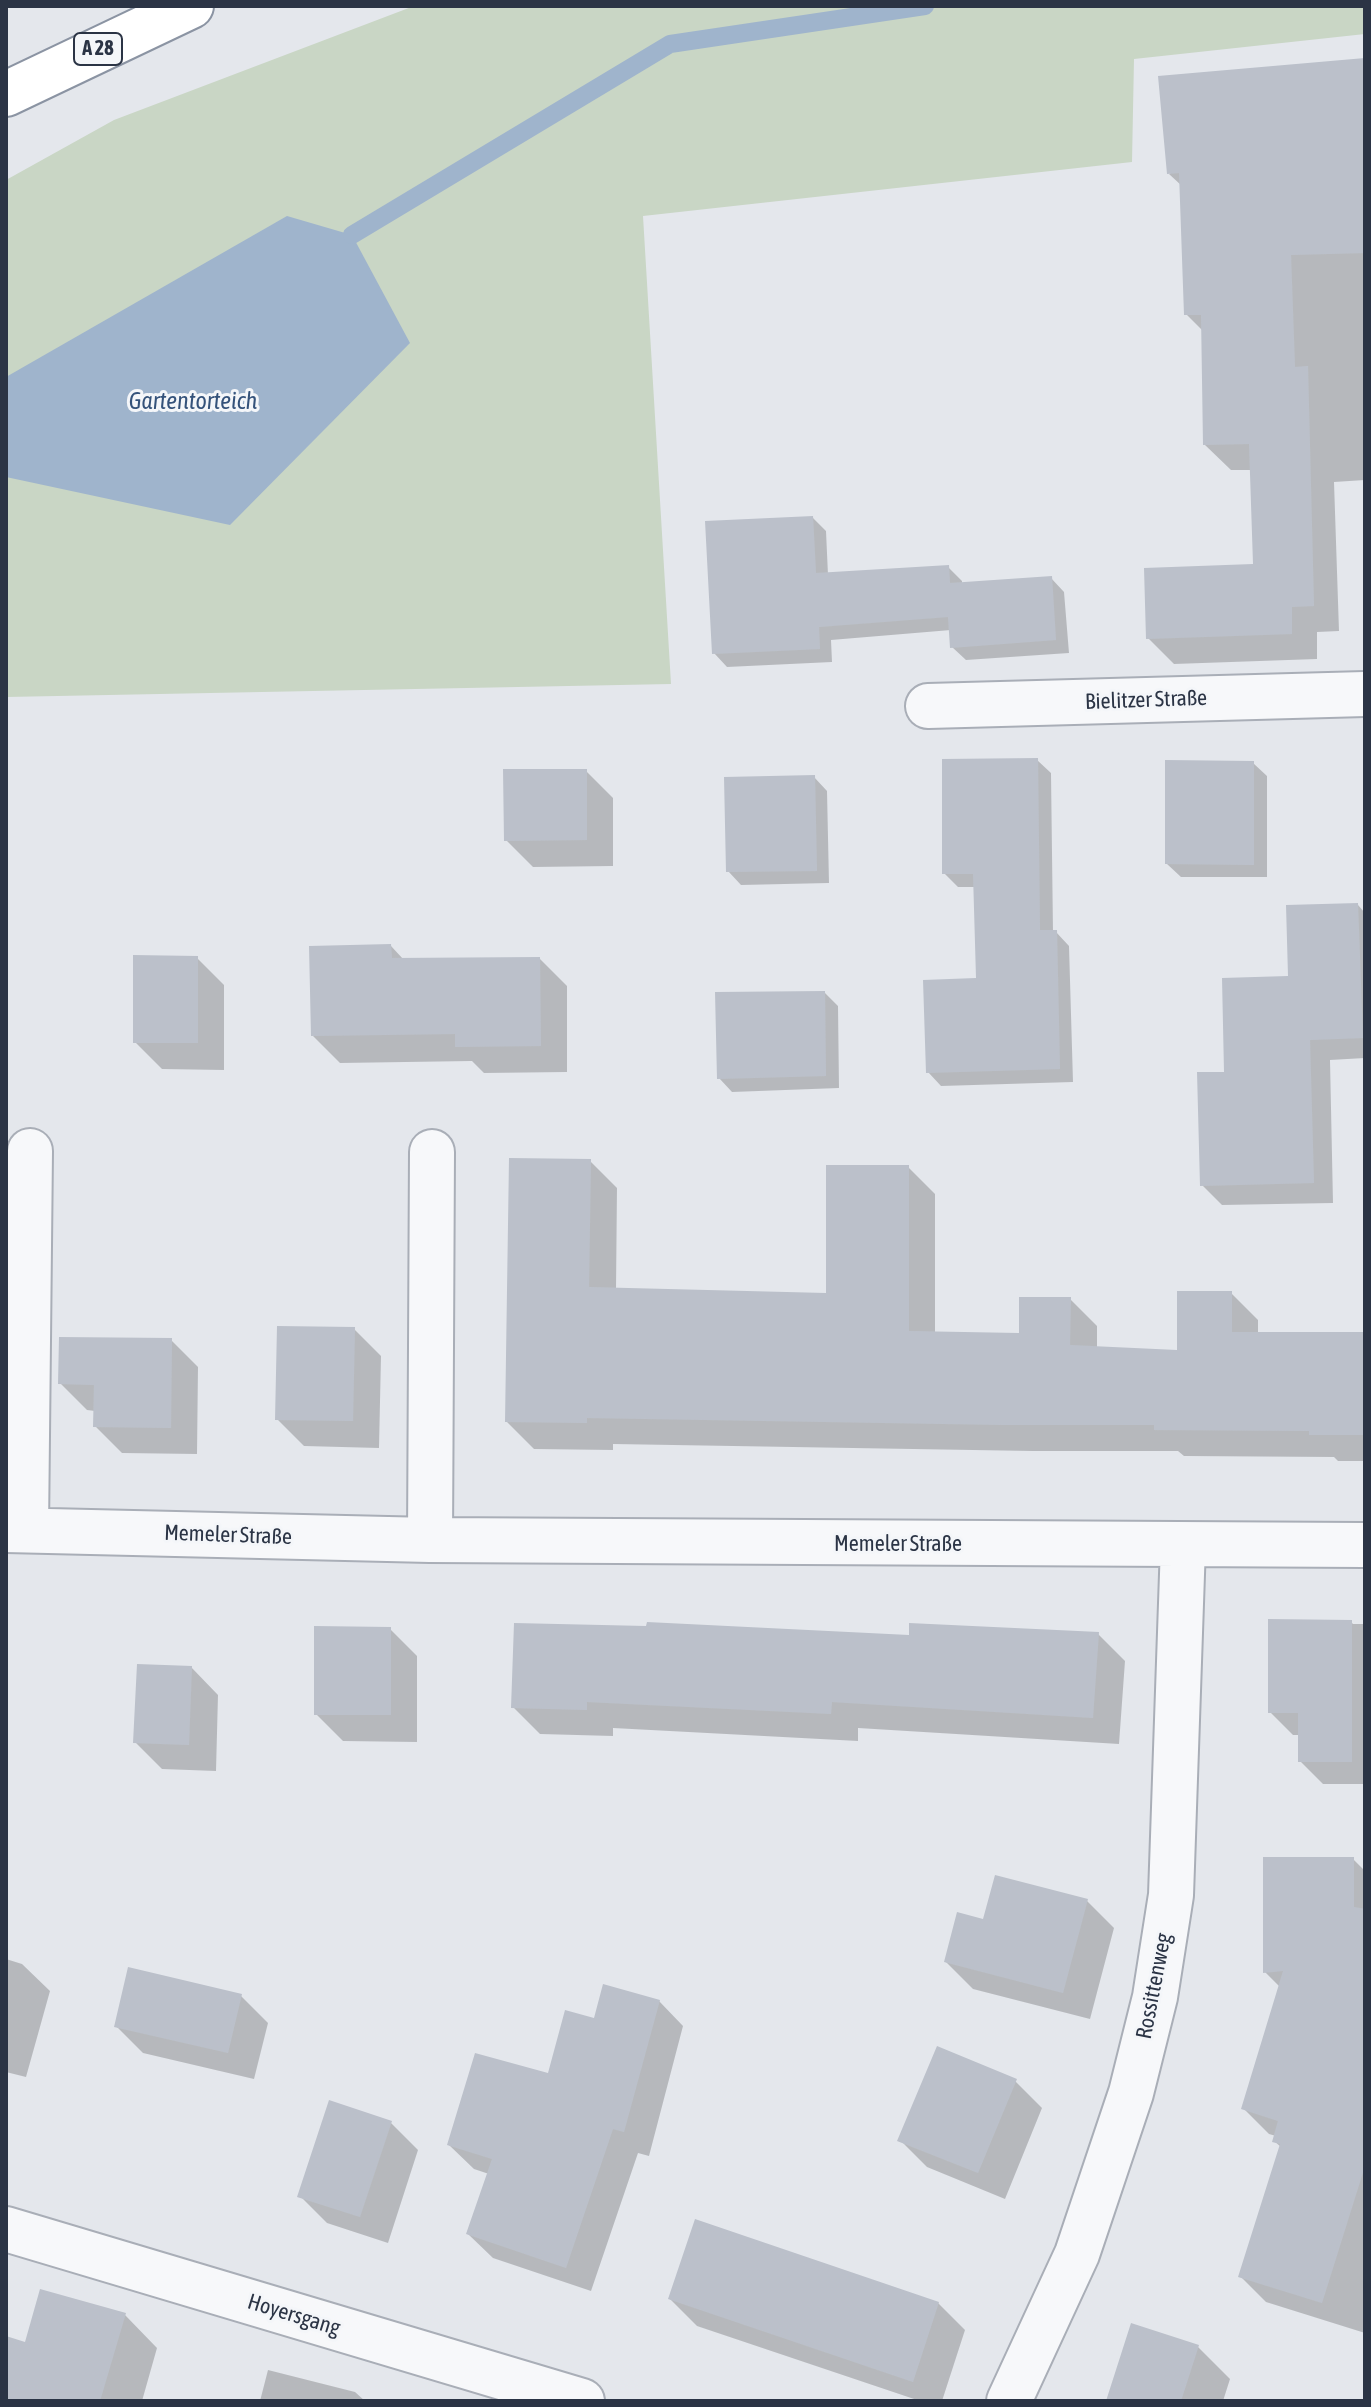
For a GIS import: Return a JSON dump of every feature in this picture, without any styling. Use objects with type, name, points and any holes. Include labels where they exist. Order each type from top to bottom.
[{"type":"highway","name":"A 28","points":[[6,94],[191,6]]},
{"type":"street","name":"Bielitzer Straße","points":[[928,706],[1365,694]]},
{"type":"street","name":"Memeler Straße","points":[[30,1151],[16,1530],[430,1540],[1365,1545]]},
{"type":"street","points":[[430,1540],[432,1152]]},
{"type":"street","name":"Rossittenweg","points":[[1009,2401],[1077,2254],[1131,2093],[1155,1997],[1171,1895],[1183,1545]]},
{"type":"street","name":"Hoyersgang","points":[[6,2229],[582,2401]]},
{"type":"green space","points":[[414,6],[1365,6],[1365,34],[1134,59],[1132,162],[643,216],[671,684],[6,697],[6,180],[114,120]]},
{"type":"water","name":"Gartentorteich","points":[[287,216],[352,235],[410,343],[230,525],[6,477],[6,377]]},
{"type":"building","points":[[1365,58],[1365,253],[1291,255],[1295,367],[1308,366],[1314,606],[1292,607],[1292,634],[1146,639],[1144,568],[1253,564],[1249,444],[1203,445],[1201,315],[1184,315],[1179,173],[1167,174],[1158,76]]},
{"type":"building","points":[[813,516],[816,573],[949,565],[950,583],[1052,576],[1056,640],[950,648],[948,617],[819,627],[820,649],[712,654],[705,521]]},
{"type":"building","points":[[1038,758],[1040,930],[1057,930],[1060,1069],[926,1073],[923,980],[976,978],[973,874],[942,874],[942,759]]},
{"type":"building","points":[[1165,760],[1254,761],[1254,865],[1165,864]]},
{"type":"building","points":[[503,769],[587,769],[587,840],[504,841]]},
{"type":"building","points":[[815,775],[817,871],[726,872],[724,777]]},
{"type":"building","points":[[1358,903],[1363,1038],[1310,1040],[1314,1183],[1200,1186],[1197,1072],[1224,1072],[1222,978],[1288,976],[1286,905]]},
{"type":"building","points":[[391,944],[392,958],[540,957],[541,1046],[455,1047],[455,1034],[311,1036],[309,946]]},
{"type":"building","points":[[133,955],[198,956],[198,1043],[133,1043]]},
{"type":"building","points":[[825,991],[826,1076],[717,1079],[715,992]]},
{"type":"building","points":[[509,1158],[591,1159],[589,1287],[826,1293],[826,1165],[909,1165],[909,1331],[1019,1333],[1019,1297],[1071,1297],[1070,1345],[1177,1350],[1177,1291],[1232,1291],[1232,1332],[1365,1332],[1365,1435],[1309,1435],[1309,1431],[1154,1430],[1154,1425],[587,1418],[587,1423],[505,1422]]},
{"type":"building","points":[[277,1326],[355,1327],[353,1421],[275,1420]]},
{"type":"building","points":[[59,1337],[172,1338],[171,1428],[93,1427],[94,1385],[58,1384]]},
{"type":"building","points":[[1268,1619],[1352,1620],[1352,1762],[1298,1762],[1298,1713],[1268,1713]]},
{"type":"building","points":[[647,1622],[909,1635],[909,1623],[1099,1632],[1093,1718],[832,1702],[831,1714],[587,1702],[587,1710],[511,1708],[514,1623],[646,1626]]},
{"type":"building","points":[[314,1626],[391,1627],[391,1715],[314,1715]]},
{"type":"building","points":[[137,1664],[192,1666],[189,1745],[133,1743]]},
{"type":"building","points":[[1263,1857],[1354,1857],[1354,1907],[1365,1909],[1365,2166],[1322,2303],[1238,2277],[1280,2144],[1272,2142],[1278,2121],[1241,2109],[1283,1971],[1263,1973]]},
{"type":"building","points":[[995,1875],[1088,1899],[1063,1993],[944,1962],[957,1912],[983,1919]]},
{"type":"building","points":[[128,1967],[242,1994],[228,2053],[114,2027]]},
{"type":"building","points":[[603,1984],[660,2000],[624,2132],[613,2129],[566,2268],[466,2234],[492,2159],[447,2145],[475,2053],[548,2073],[565,2010],[594,2018]]},
{"type":"building","points":[[937,2046],[1017,2079],[978,2173],[897,2141]]},
{"type":"building","points":[[329,2100],[392,2121],[360,2217],[297,2197]]},
{"type":"building","points":[[695,2219],[939,2302],[913,2382],[668,2299]]},
{"type":"building","points":[[40,2289],[126,2313],[100,2401],[6,2401],[6,2336],[25,2342]]},
{"type":"building","points":[[1131,2323],[1199,2345],[1181,2401],[1106,2401]]},
{"type":"waterway","points":[[352,235],[670,44],[925,6]]}]
